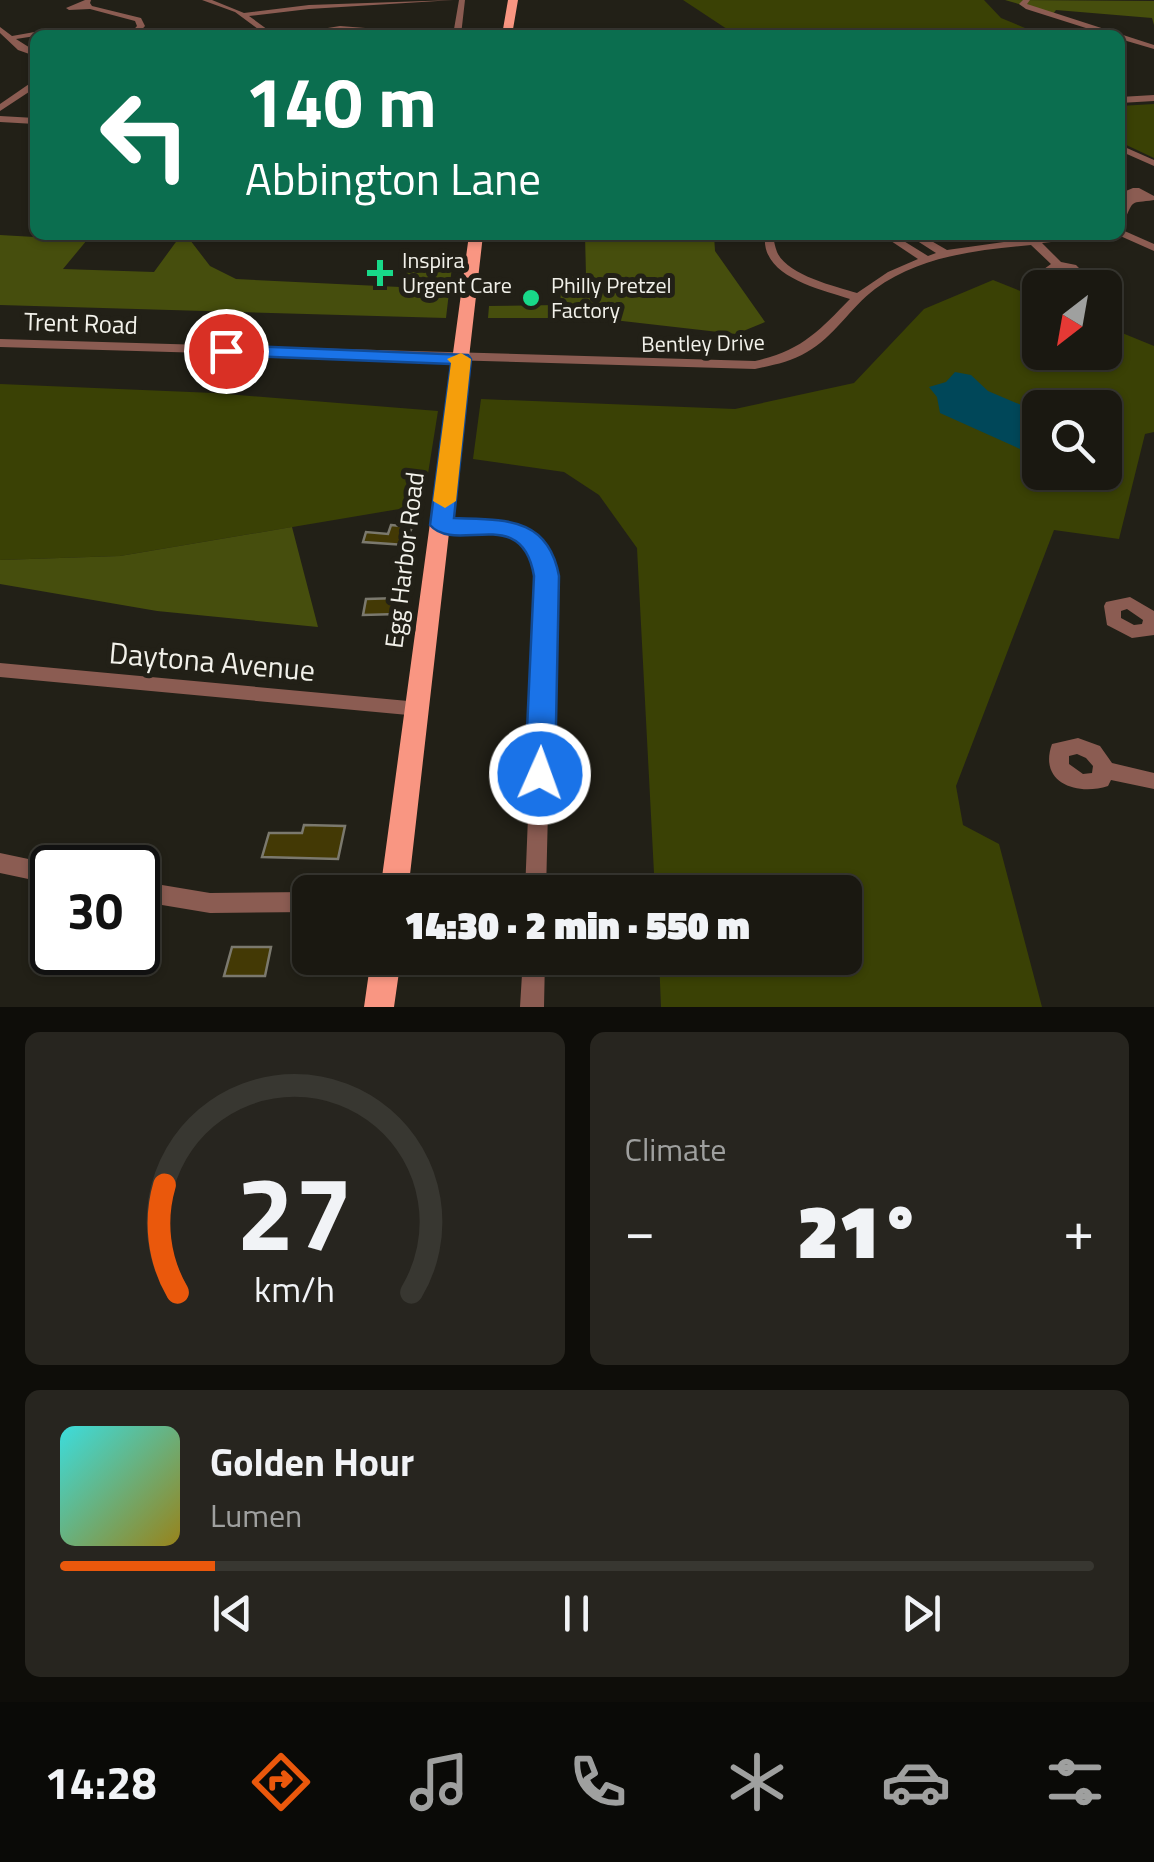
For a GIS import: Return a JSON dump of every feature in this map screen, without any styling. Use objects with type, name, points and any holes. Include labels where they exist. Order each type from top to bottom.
[{"type":"main road","points":[[508,30],[513,0]]},
{"type":"main road","name":"Egg Harbor Road","points":[[396,875],[475,240]]},
{"type":"main road","points":[[379,1007],[384,975]]},
{"type":"street","points":[[205,0],[244,16],[265,30]]},
{"type":"street","points":[[244,16],[292,8],[451,0]]},
{"type":"street","points":[[458,30],[462,0]]},
{"type":"street","points":[[1026,1],[1030,10],[1105,30]]},
{"type":"street","points":[[88,3],[138,20],[138,30]]},
{"type":"street","points":[[0,28],[30,51]]},
{"type":"street","points":[[325,30],[374,29]]},
{"type":"street","points":[[12,40],[30,36]]},
{"type":"street","points":[[1125,37],[1154,47]]},
{"type":"street","points":[[12,40],[30,38]]},
{"type":"street","points":[[0,108],[30,87]]},
{"type":"street","points":[[0,96],[16,96]]},
{"type":"street","points":[[1125,100],[1154,98]]},
{"type":"street","points":[[0,119],[30,121]]},
{"type":"street","points":[[1125,152],[1154,164]]},
{"type":"street","points":[[1125,206],[1133,198]]},
{"type":"street","points":[[1125,234],[1154,248]]},
{"type":"street","points":[[771,240],[770,252],[786,268],[856,298]]},
{"type":"street","points":[[895,240],[925,259]]},
{"type":"street","points":[[922,240],[944,253]]},
{"type":"street","name":"Bentley Drive","points":[[461,359],[755,366],[796,355],[816,344],[856,298],[882,279],[944,253],[1025,240]]},
{"type":"street","points":[[1032,240],[1058,265]]},
{"type":"street","name":"Trent Road","points":[[0,343],[461,359]]},
{"type":"street","points":[[442,525],[484,524],[522,533],[538,547],[546,566],[537,875]]},
{"type":"street","name":"Daytona Avenue","points":[[0,670],[419,709]]},
{"type":"street","points":[[1105,770],[1154,781]]},
{"type":"street","points":[[0,863],[30,869]]},
{"type":"street","points":[[160,894],[210,903],[292,902]]},
{"type":"street","points":[[532,1007],[533,975]]},
{"type":"green space","points":[[683,0],[984,0],[1001,18],[1030,30],[728,30]]},
{"type":"green space","points":[[1005,0],[1154,1],[1154,25],[1152,18],[1056,10],[1053,14]]},
{"type":"green space","points":[[1154,104],[1154,158],[1125,144],[1125,106]]},
{"type":"green space","points":[[0,235],[30,237],[30,240],[87,240],[63,269],[154,272],[177,240],[190,240],[210,266],[236,279],[400,287],[412,260],[453,258],[446,318],[0,305]]},
{"type":"green space","points":[[585,240],[714,240],[715,251],[765,322],[736,334],[596,318],[488,318],[489,306],[560,305],[562,278],[586,275]]},
{"type":"green space","points":[[993,280],[1022,292],[1022,370],[1122,370],[1122,333],[1154,346],[1154,432],[1145,434],[1119,539],[1054,530],[956,786],[963,825],[999,844],[1042,1007],[661,1007],[660,975],[862,975],[862,875],[654,875],[637,548],[599,495],[564,472],[473,459],[481,399],[735,409],[854,383],[924,309]]},
{"type":"green space","points":[[0,384],[214,393],[438,411],[423,505],[120,556],[0,560]]},
{"type":"green space","points":[[292,527],[318,627],[157,611],[0,584],[0,560],[120,556]]},
{"type":"water","points":[[955,372],[971,375],[988,391],[1022,405],[1022,450],[940,413],[937,397],[929,387],[946,382]]},
{"type":"building","points":[[391,525],[412,527],[405,545],[363,542],[366,532],[388,534]]},
{"type":"building","points":[[400,598],[398,614],[363,615],[366,599]]},
{"type":"building","points":[[304,825],[345,826],[338,859],[262,857],[269,833],[302,833]]},
{"type":"building","points":[[232,947],[271,947],[265,976],[224,976]]},
{"type":"slow traffic","points":[[445,501],[461,359],[457,359]]},
{"type":"place","name":"Inspira Urgent Care","points":[[380,273]]},
{"type":"place","name":"Philly Pretzel Factory","points":[[531,298]]},
{"type":"route","points":[[226,351],[461,359],[442,525],[508,528],[530,539],[543,556],[546,576],[540,774]]}]
